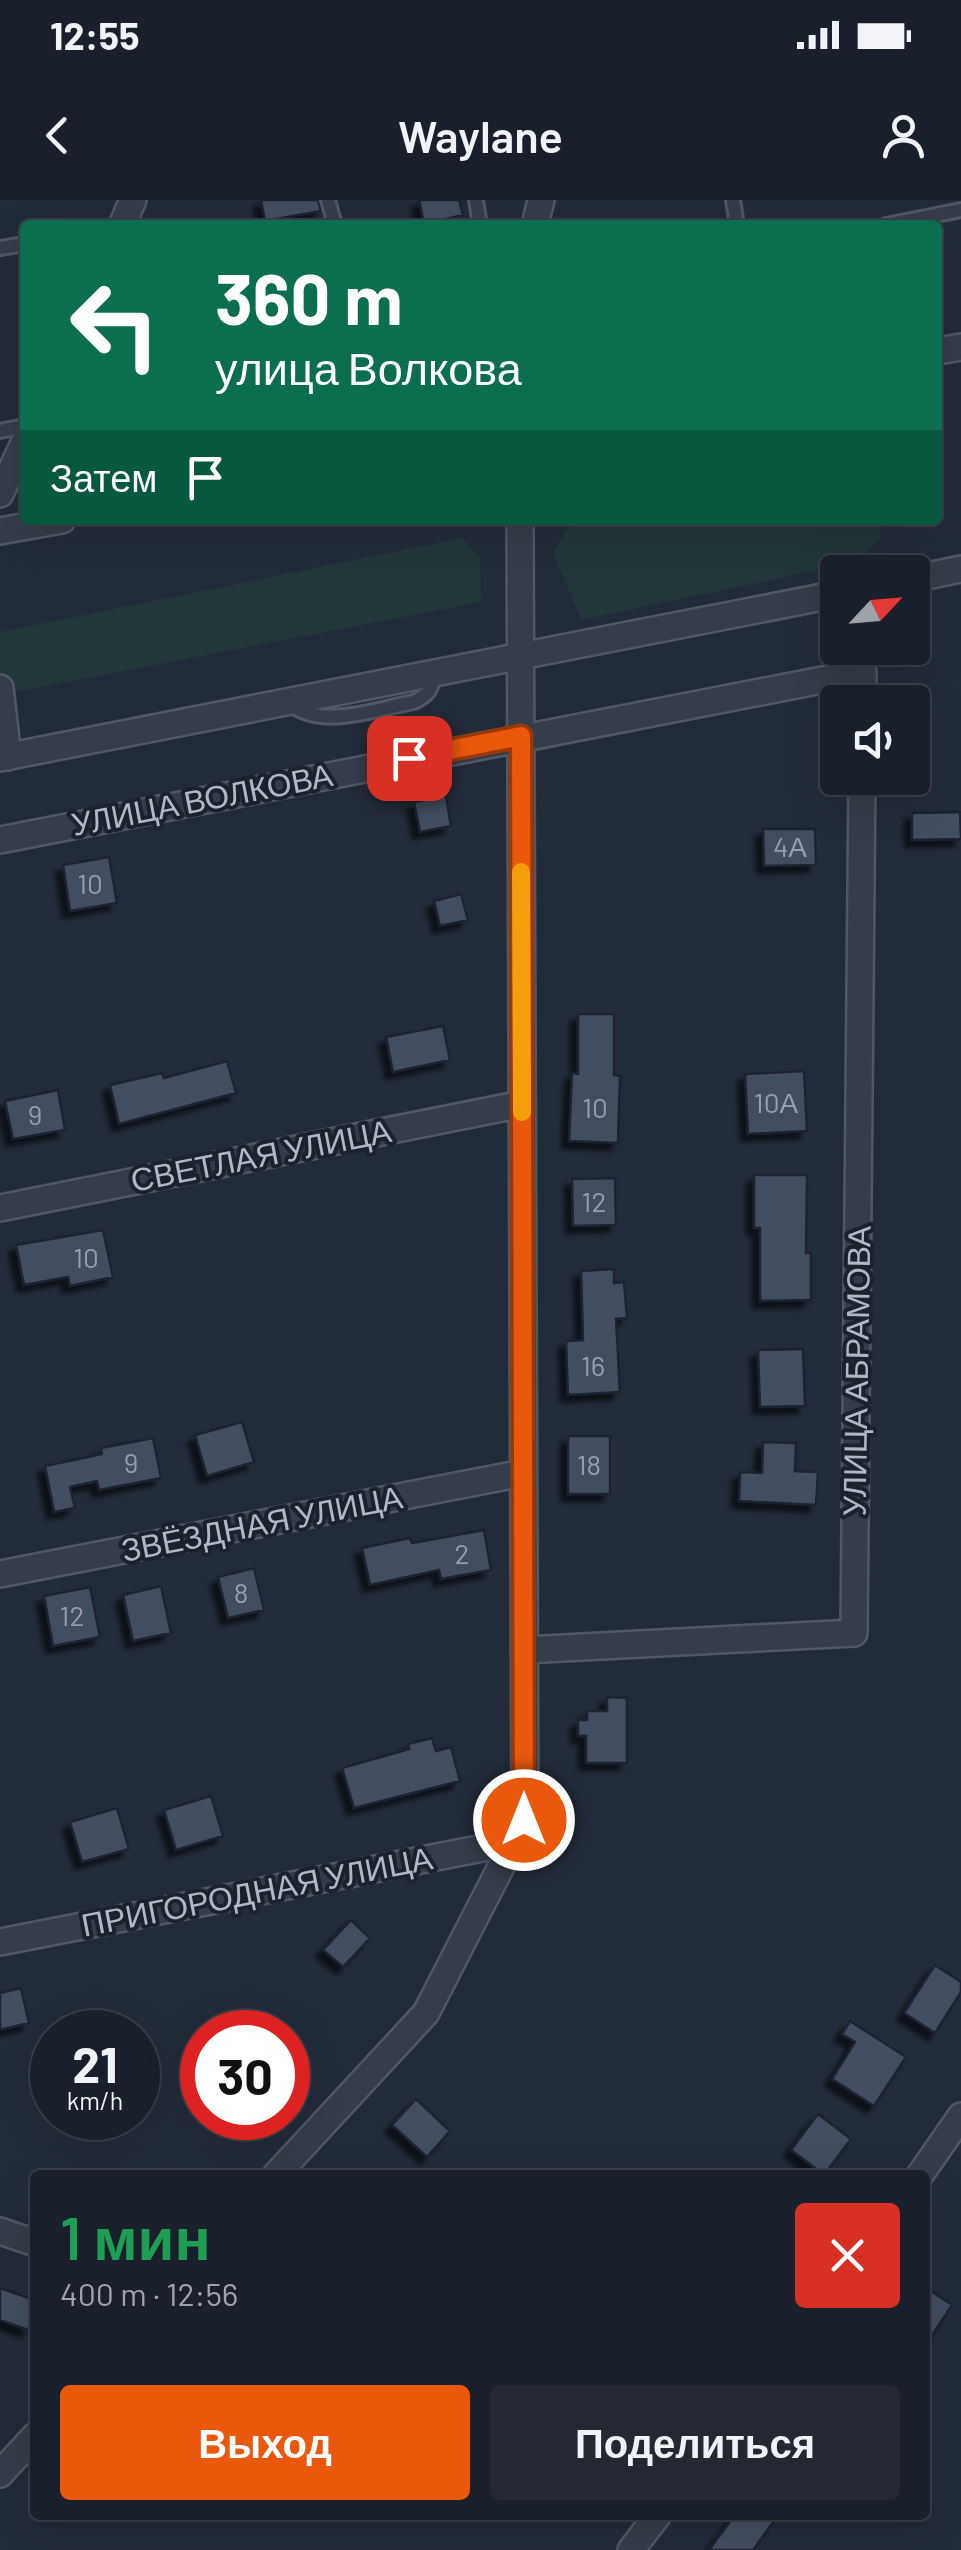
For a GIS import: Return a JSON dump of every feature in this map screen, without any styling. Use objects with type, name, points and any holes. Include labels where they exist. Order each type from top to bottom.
[{"type":"street","points":[[0,494],[20,452]]},
{"type":"street","points":[[0,532],[36,525]]},
{"type":"street","points":[[281,2170],[426,2013],[524,1820],[520,525]]},
{"type":"street","points":[[930,575],[961,569]]},
{"type":"street","points":[[0,688],[4,757],[820,598]]},
{"type":"street","points":[[521,736],[863,672],[863,685]]},
{"type":"street","name":"УЛИЦА ВОЛКОВА","points":[[0,840],[521,736]]},
{"type":"street","name":"УЛИЦА АБРАМОВА","points":[[524,1650],[854,1634],[862,795]]},
{"type":"street","name":"СВЕТЛАЯ УЛИЦА","points":[[0,1208],[522,1104]]},
{"type":"street","name":"ЗВЁЗДНАЯ УЛИЦА","points":[[0,1574],[524,1473]]},
{"type":"street","name":"ПРИГОРОДНАЯ УЛИЦА","points":[[0,1942],[514,1842]]},
{"type":"street","points":[[923,2170],[961,2116]]},
{"type":"street","points":[[0,2231],[30,2241]]},
{"type":"street","points":[[0,2474],[30,2441]]},
{"type":"street","points":[[631,2550],[654,2520]]},
{"type":"lane","points":[[936,200],[940,215]]},
{"type":"lane","points":[[913,220],[961,210]]},
{"type":"shaded area","points":[[570,525],[880,525],[880,539],[863,555],[820,555],[820,570],[581,620],[553,552]]},
{"type":"shaded area","points":[[462,538],[480,557],[481,602],[0,695],[0,632]]},
{"type":"building","points":[[261,200],[318,200],[321,211],[271,220],[265,220]]},
{"type":"building","points":[[419,200],[459,200],[463,215],[423,220]]},
{"type":"building","points":[[446,796],[451,826],[420,832],[414,802]]},
{"type":"building","points":[[960,812],[961,839],[912,840],[912,813]]},
{"type":"building","points":[[763,829],[815,829],[816,865],[764,866]]},
{"type":"building","points":[[109,857],[117,903],[70,911],[63,865]]},
{"type":"building","points":[[461,894],[468,920],[440,926],[434,901]]},
{"type":"building","points":[[578,1014],[614,1014],[614,1075],[620,1076],[618,1143],[569,1141],[572,1073],[578,1074]]},
{"type":"building","points":[[443,1026],[450,1060],[393,1072],[386,1037]]},
{"type":"building","points":[[227,1061],[236,1093],[119,1124],[110,1085],[162,1073],[164,1078]]},
{"type":"building","points":[[804,1071],[807,1131],[748,1134],[745,1074]]},
{"type":"building","points":[[58,1090],[65,1130],[13,1139],[5,1101]]},
{"type":"building","points":[[754,1175],[807,1175],[806,1253],[811,1253],[811,1300],[760,1301],[760,1228],[754,1228]]},
{"type":"building","points":[[615,1178],[616,1225],[573,1226],[572,1179]]},
{"type":"building","points":[[103,1230],[113,1277],[70,1286],[68,1277],[24,1285],[16,1245]]},
{"type":"building","points":[[614,1269],[614,1283],[624,1282],[627,1318],[616,1319],[620,1392],[568,1395],[566,1341],[583,1340],[581,1271]]},
{"type":"building","points":[[803,1349],[805,1406],[760,1407],[758,1350]]},
{"type":"building","points":[[242,1422],[254,1462],[207,1476],[195,1435]]},
{"type":"building","points":[[568,1436],[610,1436],[610,1494],[568,1494]]},
{"type":"building","points":[[153,1438],[161,1478],[99,1490],[97,1481],[70,1487],[75,1508],[54,1512],[45,1466],[102,1454],[101,1448]]},
{"type":"building","points":[[763,1442],[796,1443],[795,1471],[818,1472],[816,1505],[739,1501],[740,1472],[762,1473]]},
{"type":"building","points":[[484,1530],[491,1570],[441,1579],[439,1570],[370,1585],[362,1548]]},
{"type":"building","points":[[254,1568],[264,1610],[228,1618],[218,1577]]},
{"type":"building","points":[[161,1586],[171,1633],[133,1641],[123,1595]]},
{"type":"building","points":[[90,1587],[100,1637],[53,1646],[44,1596]]},
{"type":"building","points":[[607,1697],[627,1698],[627,1763],[586,1763],[586,1736],[578,1736],[578,1720],[587,1720],[587,1711],[607,1711]]},
{"type":"building","points":[[432,1738],[436,1751],[451,1747],[460,1781],[354,1808],[342,1768],[409,1749],[408,1744]]},
{"type":"building","points":[[211,1796],[223,1836],[176,1850],[164,1810]]},
{"type":"building","points":[[117,1808],[129,1849],[82,1862],[70,1822]]},
{"type":"building","points":[[351,1920],[370,1938],[343,1967],[323,1950]]},
{"type":"building","points":[[935,1965],[961,1982],[961,1992],[935,2033],[904,2013]]},
{"type":"building","points":[[21,1988],[29,2023],[0,2030],[0,1993]]},
{"type":"building","points":[[850,2021],[906,2057],[874,2106],[832,2079],[855,2042],[842,2034]]},
{"type":"building","points":[[416,2099],[450,2131],[427,2157],[392,2125]]},
{"type":"building","points":[[818,2114],[851,2139],[828,2170],[817,2170],[791,2150]]},
{"type":"building","points":[[0,2288],[30,2298],[28,2330],[0,2320]]},
{"type":"building","points":[[930,2290],[952,2305],[930,2338]]},
{"type":"building","points":[[731,2520],[774,2521],[753,2550],[709,2550]]},
{"type":"slow traffic","points":[[521,872],[522,1112]]},
{"type":"route","points":[[409,758],[521,736],[524,1820]]}]
